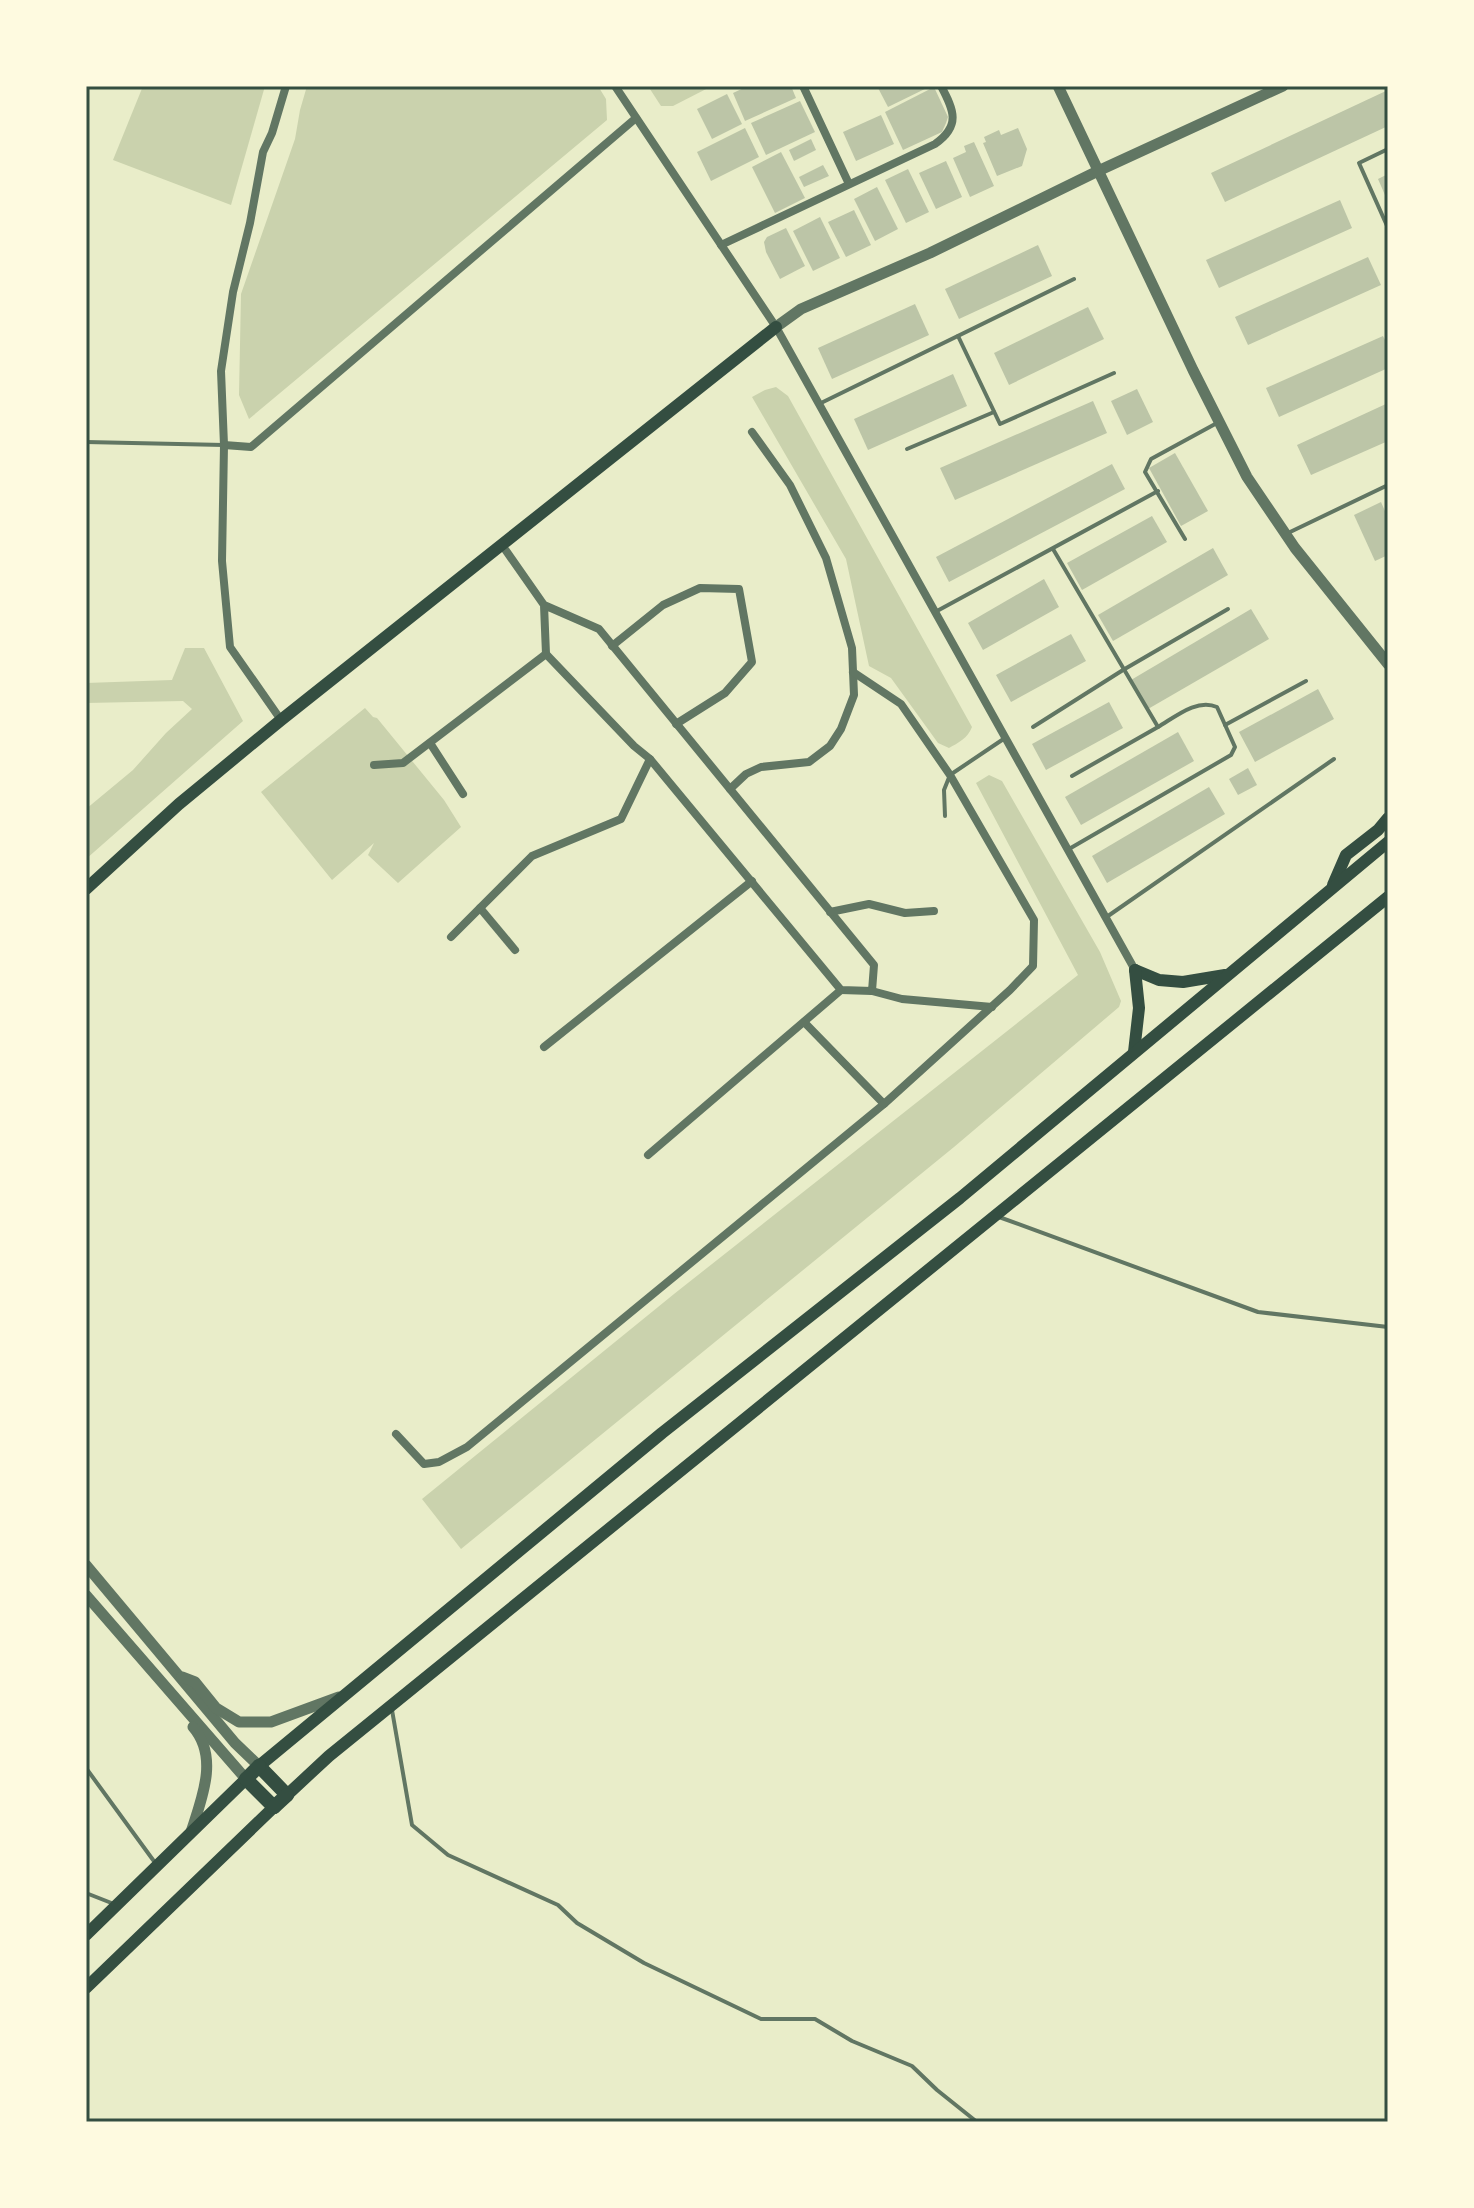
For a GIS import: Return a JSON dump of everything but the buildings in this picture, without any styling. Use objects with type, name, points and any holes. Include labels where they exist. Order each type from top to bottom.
[{"type":"main road","points":[[86,889],[179,804],[281,720],[776,327]]},
{"type":"main road","points":[[1330,890],[1346,855],[1388,818]]},
{"type":"main road","points":[[86,1935],[259,1766],[340,1697],[662,1433],[960,1198],[1388,842]]},
{"type":"main road","points":[[86,1988],[329,1756],[1388,897]]},
{"type":"main road","points":[[1134,1052],[1139,1008],[1135,970],[1159,980],[1183,982],[1228,975]]},
{"type":"main road","points":[[259,1766],[287,1795]]},
{"type":"main road","points":[[246,1779],[274,1807]]},
{"type":"street","points":[[281,720],[230,647],[222,561],[224,445],[221,371],[233,292],[263,152],[286,86]]},
{"type":"street","points":[[615,86],[776,327],[1135,970]]},
{"type":"street","points":[[803,86],[849,184]]},
{"type":"street","points":[[721,245],[947,136],[953,116],[951,103],[941,86]]},
{"type":"street","points":[[1058,86],[1247,477],[1286,534],[1388,664]]},
{"type":"street","points":[[776,327],[801,309],[930,253],[1283,86]]},
{"type":"street","points":[[224,445],[251,447],[636,118]]},
{"type":"street","points":[[730,789],[746,774],[761,767],[809,762],[830,746],[841,729],[854,695],[852,648],[826,558],[790,485],[752,432]]},
{"type":"street","points":[[502,545],[544,605],[599,629],[874,965],[872,991]]},
{"type":"street","points":[[612,646],[663,605],[700,588],[739,589],[752,662],[725,693],[676,724]]},
{"type":"street","points":[[544,605],[546,654],[650,759],[841,990]]},
{"type":"street","points":[[374,765],[403,763],[546,654]]},
{"type":"street","points":[[396,1434],[424,1464],[439,1462],[467,1447],[884,1104],[1033,966],[1034,920],[950,775],[901,704],[853,672]]},
{"type":"street","points":[[430,743],[463,794]]},
{"type":"street","points":[[451,937],[532,856],[621,819],[650,759]]},
{"type":"street","points":[[544,1047],[752,881]]},
{"type":"street","points":[[830,912],[869,904],[905,913],[934,911]]},
{"type":"street","points":[[480,908],[515,950]]},
{"type":"street","points":[[648,1155],[841,990],[872,991],[902,999],[992,1007]]},
{"type":"street","points":[[804,1022],[884,1104]]},
{"type":"street","points":[[86,1565],[235,1743],[259,1766]]},
{"type":"street","points":[[86,1595],[246,1779]]},
{"type":"street","points":[[179,1676],[195,1682],[216,1708],[239,1722],[271,1722],[340,1697]]},
{"type":"street","points":[[164,1684],[167,1696],[199,1734],[206,1751],[204,1793],[191,1833]]},
{"type":"lane","points":[[1388,149],[1359,163],[1388,228]]},
{"type":"lane","points":[[819,404],[1074,279]]},
{"type":"lane","points":[[958,336],[1000,424],[1114,373]]},
{"type":"lane","points":[[907,449],[994,412]]},
{"type":"lane","points":[[1185,539],[1145,472],[1151,459],[1219,421]]},
{"type":"lane","points":[[86,442],[224,445]]},
{"type":"lane","points":[[1286,534],[1388,485]]},
{"type":"lane","points":[[935,613],[1158,491]]},
{"type":"lane","points":[[1053,549],[1158,727]]},
{"type":"lane","points":[[1033,727],[1228,609]]},
{"type":"lane","points":[[1225,725],[1306,681]]},
{"type":"lane","points":[[1068,850],[1231,755],[1235,747],[1217,707],[1209,703],[1191,707],[1072,776]]},
{"type":"lane","points":[[945,816],[944,790],[950,775],[1005,738]]},
{"type":"lane","points":[[1106,918],[1334,759]]},
{"type":"lane","points":[[996,1216],[1258,1312],[1388,1327]]},
{"type":"lane","points":[[391,1706],[412,1825],[448,1855],[558,1905],[577,1923],[644,1963],[761,2019],[815,2019],[852,2041],[912,2066],[977,2122]]},
{"type":"lane","points":[[86,1768],[157,1866]]},
{"type":"lane","points":[[86,1893],[117,1905]]},
{"type":"green space","points":[[143,86],[265,86],[231,205],[113,160]]},
{"type":"green space","points":[[307,86],[598,86],[606,99],[607,120],[249,419],[239,395],[241,294],[295,139]]},
{"type":"green space","points":[[648,86],[712,86],[673,106],[661,106]]},
{"type":"green space","points":[[776,387],[788,396],[972,727],[965,737],[949,748],[938,743],[891,678],[869,666],[846,559],[752,397]]},
{"type":"green space","points":[[185,648],[204,648],[243,721],[86,859],[86,809],[133,770],[192,709],[183,701],[86,703],[86,683],[172,680]]},
{"type":"green space","points":[[365,708],[377,718],[444,800],[461,827],[398,883],[368,855],[374,843],[332,880],[261,792]]},
{"type":"green space","points":[[989,775],[1002,781],[1100,952],[1121,1001],[1119,1007],[954,1147],[461,1549],[422,1499],[674,1294],[1078,975],[976,783]]}]
